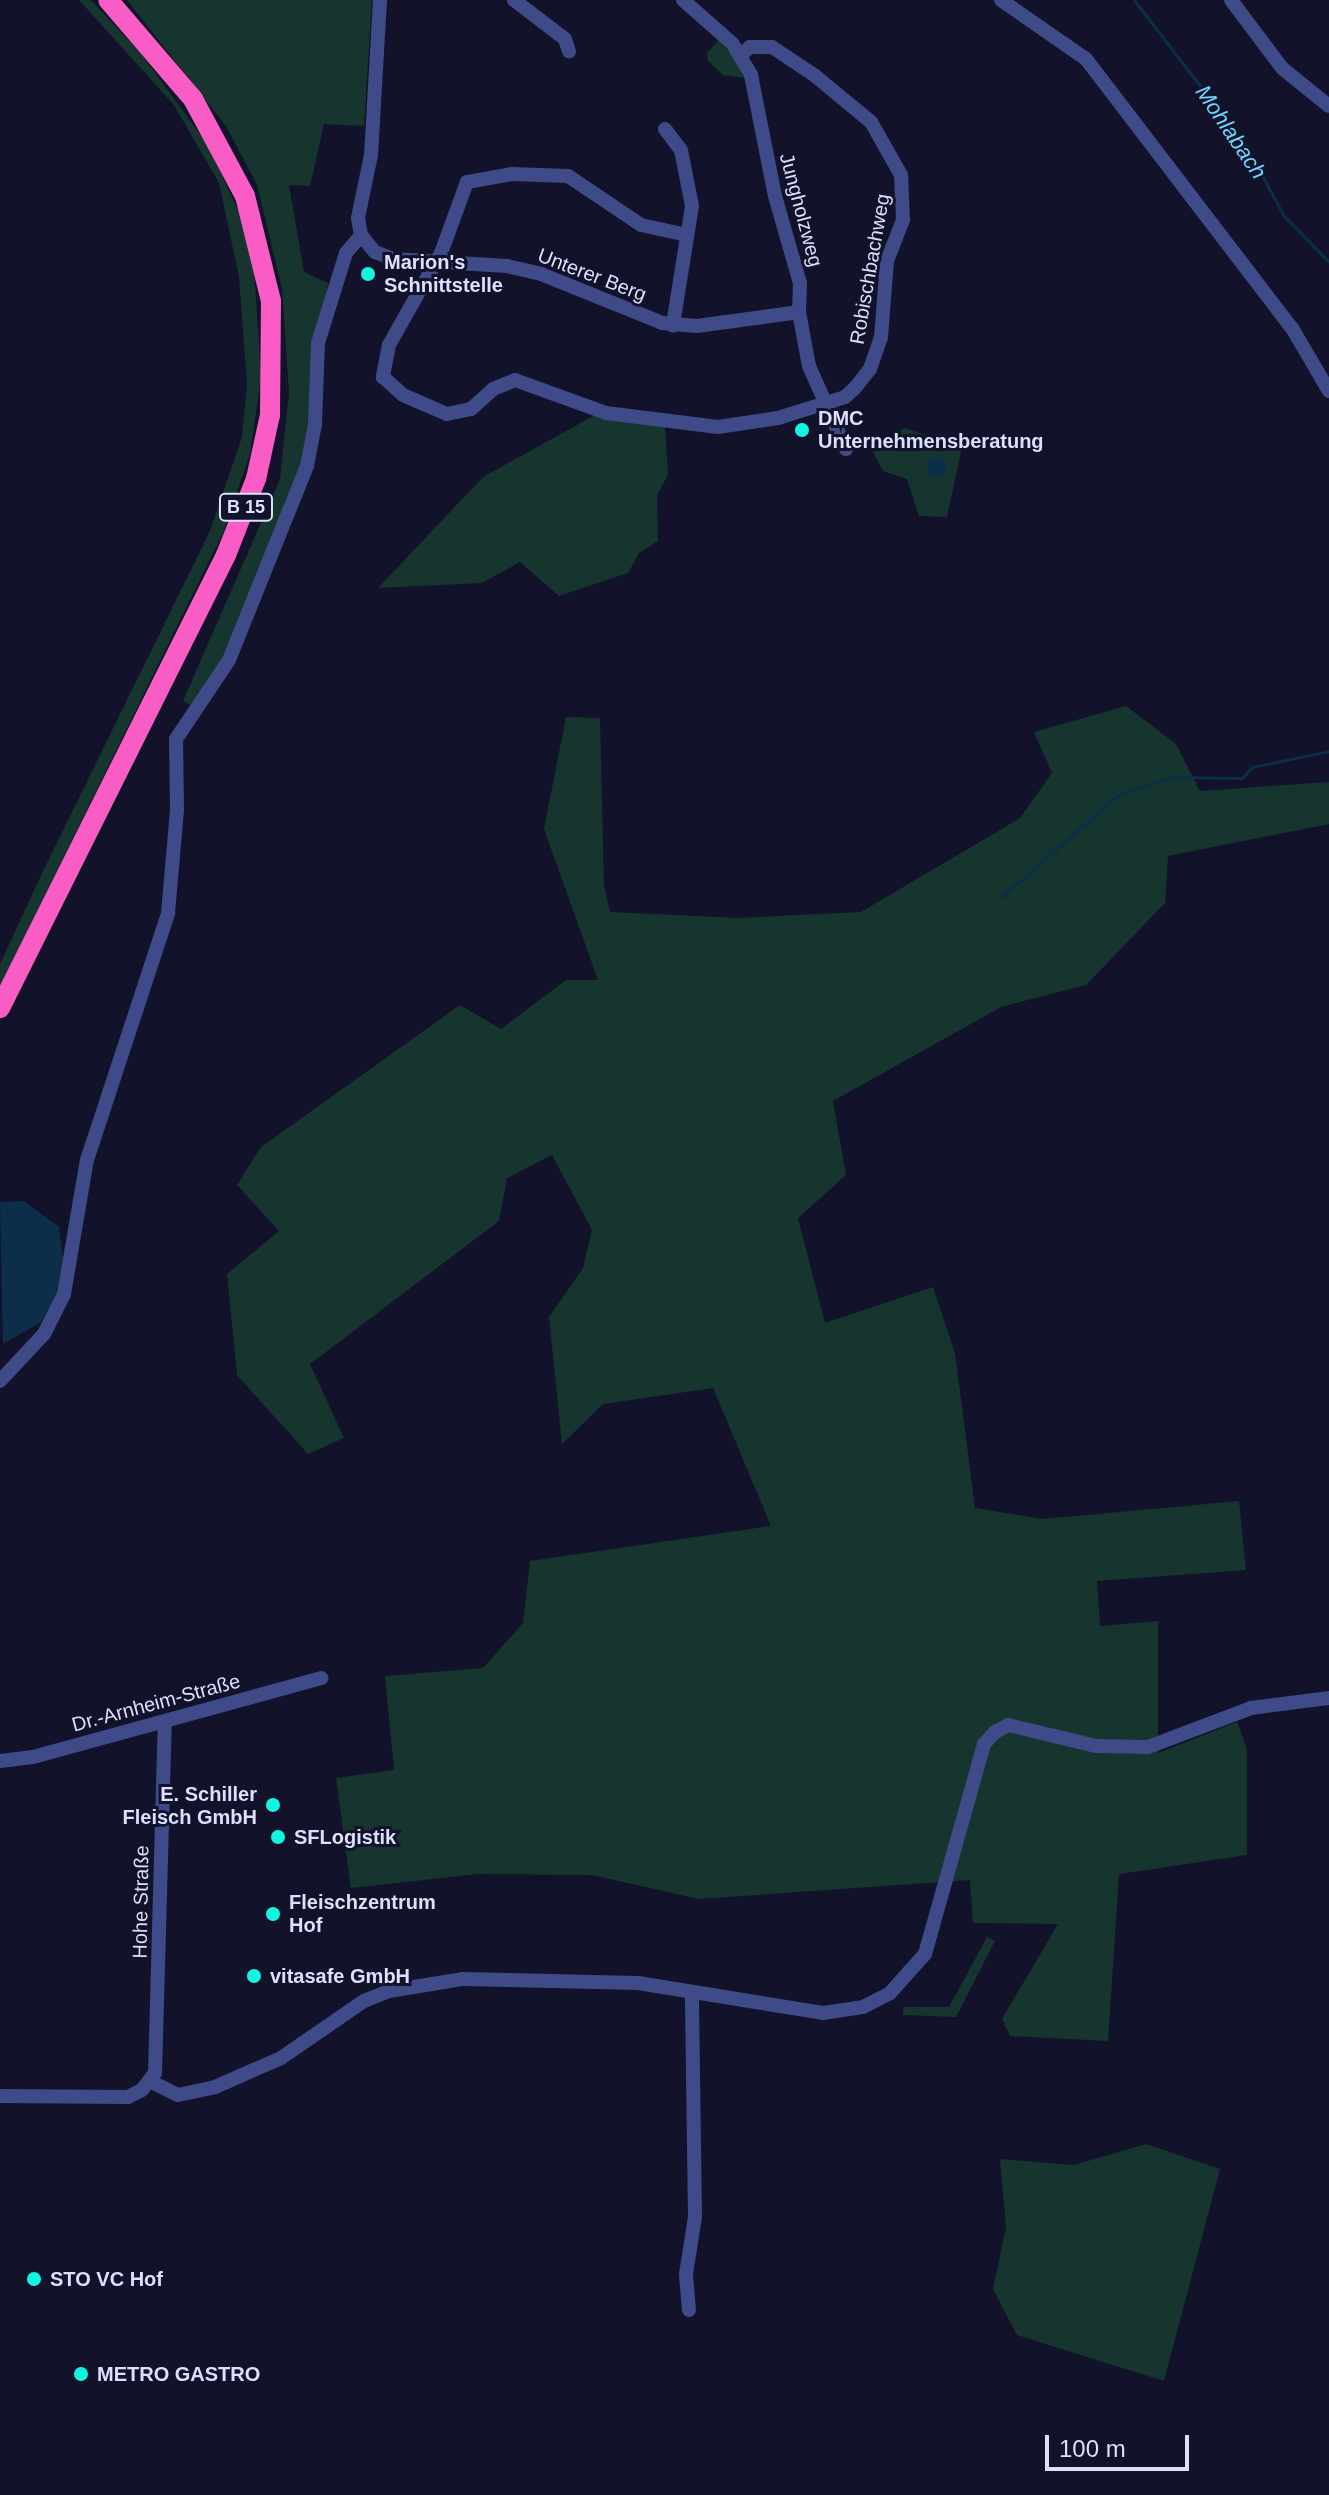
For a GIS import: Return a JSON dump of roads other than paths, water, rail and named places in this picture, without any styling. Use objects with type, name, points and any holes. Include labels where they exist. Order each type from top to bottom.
[{"type":"highway","name":"B 15","points":[[0,1008],[226,555],[256,479],[270,415],[271,301],[245,196],[193,99],[108,0]]},
{"type":"street","points":[[0,1381],[44,1334],[64,1294],[87,1160],[168,913],[177,810],[176,739],[229,660],[307,466],[315,424],[318,343],[346,253],[361,235],[358,218],[371,155],[380,0]]},
{"type":"street","points":[[514,0],[565,39],[569,51]]},
{"type":"street","points":[[683,0],[742,54]]},
{"type":"street","points":[[1001,0],[1086,59],[1292,328],[1329,391]]},
{"type":"street","points":[[1231,0],[1282,68],[1329,106]]},
{"type":"street","name":"Robischbachweg","points":[[687,235],[641,225],[568,176],[481,176],[460,191],[435,263],[382,364],[391,387],[447,414],[471,409],[493,389],[515,380],[606,413],[718,427],[754,424],[822,403],[855,388],[877,353],[887,261],[903,220],[904,185],[871,122],[814,75],[772,47],[750,47],[742,54]]},
{"type":"street","name":"Jungholzweg","points":[[742,54],[796,266],[799,312],[822,403],[846,449]]},
{"type":"street","name":"Unterer Berg","points":[[665,129],[685,164],[692,206],[673,325]]},
{"type":"street","name":"Unterer Berg","points":[[361,235],[385,257],[507,266],[541,274],[673,325],[799,312]]},
{"type":"street","name":"Dr.-Arnheim-Straße","points":[[0,1761],[165,1722],[321,1678]]},
{"type":"street","points":[[0,2096],[128,2097],[150,2081],[178,2095],[215,2087],[281,2058],[364,2001],[389,1991],[462,1979],[638,1983],[823,2013],[863,2007],[890,1993],[925,1954],[984,1744],[1008,1725],[1096,1746],[1148,1747],[1243,1710],[1329,1698]]},
{"type":"street","name":"Hohe Straße","points":[[150,2081],[157,2065],[165,1722]]},
{"type":"street","points":[[689,2310],[686,2274],[695,2217],[692,1994]]},
{"type":"water","points":[[937,457],[944,460],[947,467],[944,474],[937,477],[930,474],[927,467],[930,460]]},
{"type":"water","points":[[24,1201],[59,1227],[63,1258],[56,1297],[41,1322],[3,1344],[0,1202]]},
{"type":"waterway","name":"Mohlabach","points":[[1134,0],[1245,144],[1284,216],[1329,262]]},
{"type":"waterway","points":[[1001,897],[1120,794],[1172,777],[1242,778],[1252,767],[1329,751]]},
{"type":"place","name":"Marion's Schnittstelle","points":[[368,274]]},
{"type":"place","name":"DMC Unternehmensberatung","points":[[802,430]]},
{"type":"place","name":"E. Schiller Fleisch GmbH","points":[[273,1805]]},
{"type":"place","name":"SFLogistik","points":[[278,1837]]},
{"type":"place","name":"Fleischzentrum Hof","points":[[273,1914]]},
{"type":"place","name":"vitasafe GmbH","points":[[254,1976]]},
{"type":"place","name":"STO VC Hof","points":[[34,2279]]},
{"type":"place","name":"METRO GASTRO","points":[[81,2374]]}]
